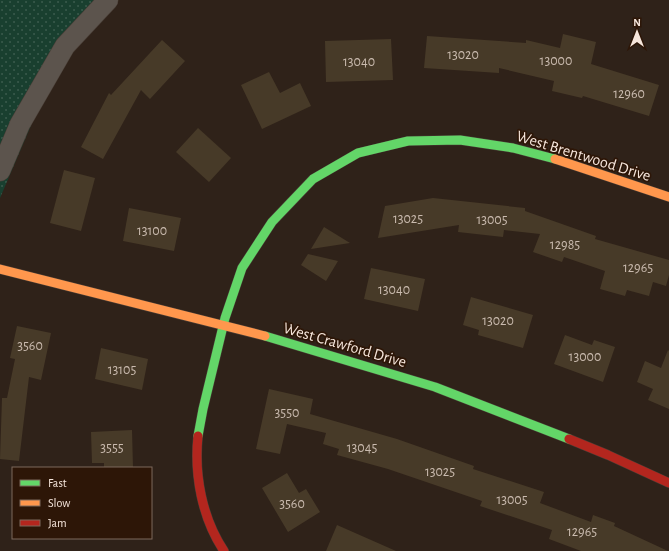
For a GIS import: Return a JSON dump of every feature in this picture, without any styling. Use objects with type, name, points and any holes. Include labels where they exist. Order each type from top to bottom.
[{"type":"street","points":[[0,171],[20,124],[65,46],[108,0]]},
{"type":"street","name":"West Brentwood Drive","points":[[224,551],[205,510],[197,476],[196,461],[200,416],[232,294],[241,270],[250,253],[281,210],[301,189],[325,171],[368,150],[413,140],[457,140],[491,144],[534,152],[577,165],[669,197]]},
{"type":"street","name":"West Crawford Drive","points":[[0,269],[224,325],[328,354],[435,387],[608,455],[669,483]]},
{"type":"green space","points":[[0,0],[110,0],[65,46],[0,198]]},
{"type":"building","points":[[563,34],[596,42],[591,64],[659,85],[649,116],[583,96],[582,98],[552,91],[554,81],[499,68],[499,73],[424,68],[427,36],[526,43],[526,40],[560,48]]},
{"type":"building","points":[[391,39],[393,80],[326,82],[325,41]]},
{"type":"building","points":[[162,40],[185,61],[150,99],[141,90],[103,159],[81,147],[109,93],[111,95]]},
{"type":"building","points":[[269,72],[280,93],[300,83],[311,106],[262,129],[241,85]]},
{"type":"building","points":[[198,128],[231,158],[209,182],[176,152]]},
{"type":"building","points":[[64,170],[95,178],[81,231],[50,223]]},
{"type":"building","points":[[433,198],[525,208],[525,211],[596,236],[595,239],[669,260],[669,275],[666,286],[653,282],[649,296],[627,290],[625,296],[600,289],[605,271],[564,257],[562,262],[533,252],[540,234],[504,230],[503,237],[458,232],[459,225],[378,238],[385,206]]},
{"type":"building","points":[[129,208],[181,218],[174,251],[123,241]]},
{"type":"building","points":[[324,227],[350,243],[311,249]]},
{"type":"building","points":[[308,254],[338,261],[326,281],[301,265]]},
{"type":"building","points":[[371,268],[425,279],[418,311],[364,299]]},
{"type":"building","points":[[471,297],[533,315],[523,348],[478,335],[479,330],[463,325]]},
{"type":"building","points":[[17,326],[51,333],[41,380],[29,377],[19,461],[0,459],[2,398],[7,398],[15,359],[10,358]]},
{"type":"building","points":[[565,335],[592,345],[594,340],[615,347],[603,382],[554,364]]},
{"type":"building","points":[[101,348],[148,359],[142,390],[95,379]]},
{"type":"building","points":[[668,350],[669,409],[648,400],[653,389],[637,382],[645,361],[661,368]]},
{"type":"building","points":[[269,389],[313,399],[310,414],[397,439],[474,466],[473,469],[544,492],[540,503],[591,522],[593,515],[615,523],[614,526],[668,551],[581,551],[549,539],[552,530],[480,506],[482,501],[388,469],[337,455],[339,449],[323,444],[326,433],[287,424],[280,454],[256,449]]},
{"type":"building","points":[[132,430],[133,467],[104,467],[104,463],[92,463],[91,432]]},
{"type":"building","points":[[287,473],[299,493],[306,489],[320,512],[288,532],[262,488]]},
{"type":"building","points":[[337,525],[396,551],[326,551]]},
{"type":"traffic: fast","points":[[198,436],[225,318],[242,268],[272,222],[313,179],[358,153],[408,141],[460,140],[513,148],[555,159]]},
{"type":"traffic: fast","points":[[265,336],[435,387],[569,439]]},
{"type":"traffic: slow","points":[[555,159],[669,197]]},
{"type":"traffic: slow","points":[[0,269],[265,336]]},
{"type":"traffic: jam","points":[[198,436],[197,466],[201,496],[210,525],[224,551]]},
{"type":"traffic: jam","points":[[569,439],[669,483]]}]
